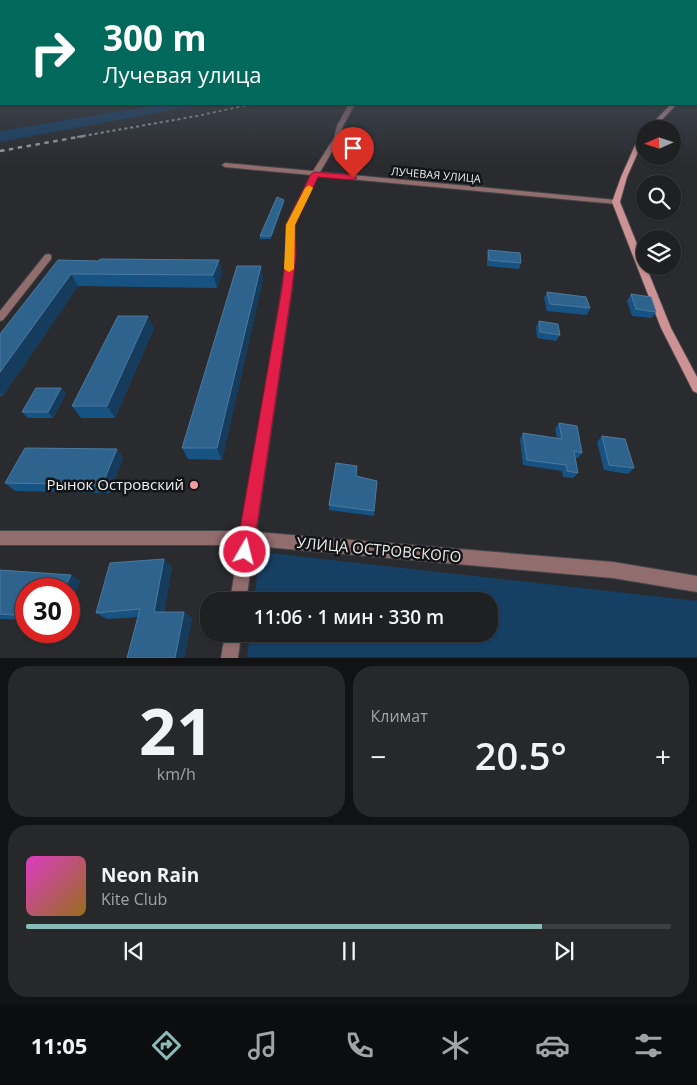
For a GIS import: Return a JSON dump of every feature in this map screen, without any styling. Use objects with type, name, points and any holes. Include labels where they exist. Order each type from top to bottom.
[{"type":"main road","points":[[659,120],[673,105]]},
{"type":"main road","points":[[636,150],[616,202],[666,328],[697,388]]},
{"type":"street","points":[[239,592],[246,538],[287,288],[291,255],[290,225],[351,105]]},
{"type":"street","name":"ЛУЧЕВАЯ УЛИЦА","points":[[225,165],[616,202]]},
{"type":"street","points":[[0,318],[48,257]]},
{"type":"street","name":"УЛИЦА ОСТРОВСКОГО","points":[[0,538],[246,538],[613,570],[697,584]]},
{"type":"street","points":[[229,658],[232,642]]},
{"type":"shaded area","points":[[156,105],[199,105],[0,142],[0,131]]},
{"type":"shaded area","points":[[260,552],[697,601],[697,657],[247,657],[249,642],[498,642],[498,592],[255,592]]},
{"type":"building","points":[[277,197],[284,200],[271,236],[260,236]]},
{"type":"building","points":[[488,250],[520,253],[521,263],[489,260]]},
{"type":"building","points":[[100,259],[219,260],[213,275],[71,274],[0,372],[0,334],[58,260],[98,261]]},
{"type":"building","points":[[237,266],[261,266],[217,448],[182,448]]},
{"type":"building","points":[[547,292],[586,297],[590,308],[550,304]]},
{"type":"building","points":[[631,294],[651,297],[656,312],[636,309]]},
{"type":"building","points":[[118,316],[148,316],[107,406],[72,406]]},
{"type":"building","points":[[539,321],[558,324],[560,335],[540,332]]},
{"type":"building","points":[[36,388],[61,388],[48,412],[22,412]]},
{"type":"building","points":[[559,423],[577,426],[582,453],[574,451],[578,473],[567,471],[566,465],[527,460],[523,433],[562,439]]},
{"type":"building","points":[[602,436],[625,439],[634,468],[609,465]]},
{"type":"building","points":[[25,448],[117,449],[102,485],[5,483]]},
{"type":"building","points":[[336,463],[357,466],[356,476],[377,481],[374,511],[329,505]]},
{"type":"building","points":[[164,559],[154,612],[184,612],[175,658],[127,658],[140,609],[96,613],[110,563]]},
{"type":"building","points":[[0,570],[71,575],[70,578],[15,578],[15,615],[0,614]]},
{"type":"railway","points":[[77,137],[197,116],[247,105]]},
{"type":"railway","points":[[0,151],[84,136]]},
{"type":"slow traffic","points":[[289,269],[291,255],[290,225],[309,188]]},
{"type":"place","name":"Рынок Островский","points":[[194,485]]},
{"type":"route","points":[[245,552],[287,288],[291,255],[290,225],[315,174],[353,178]]}]
